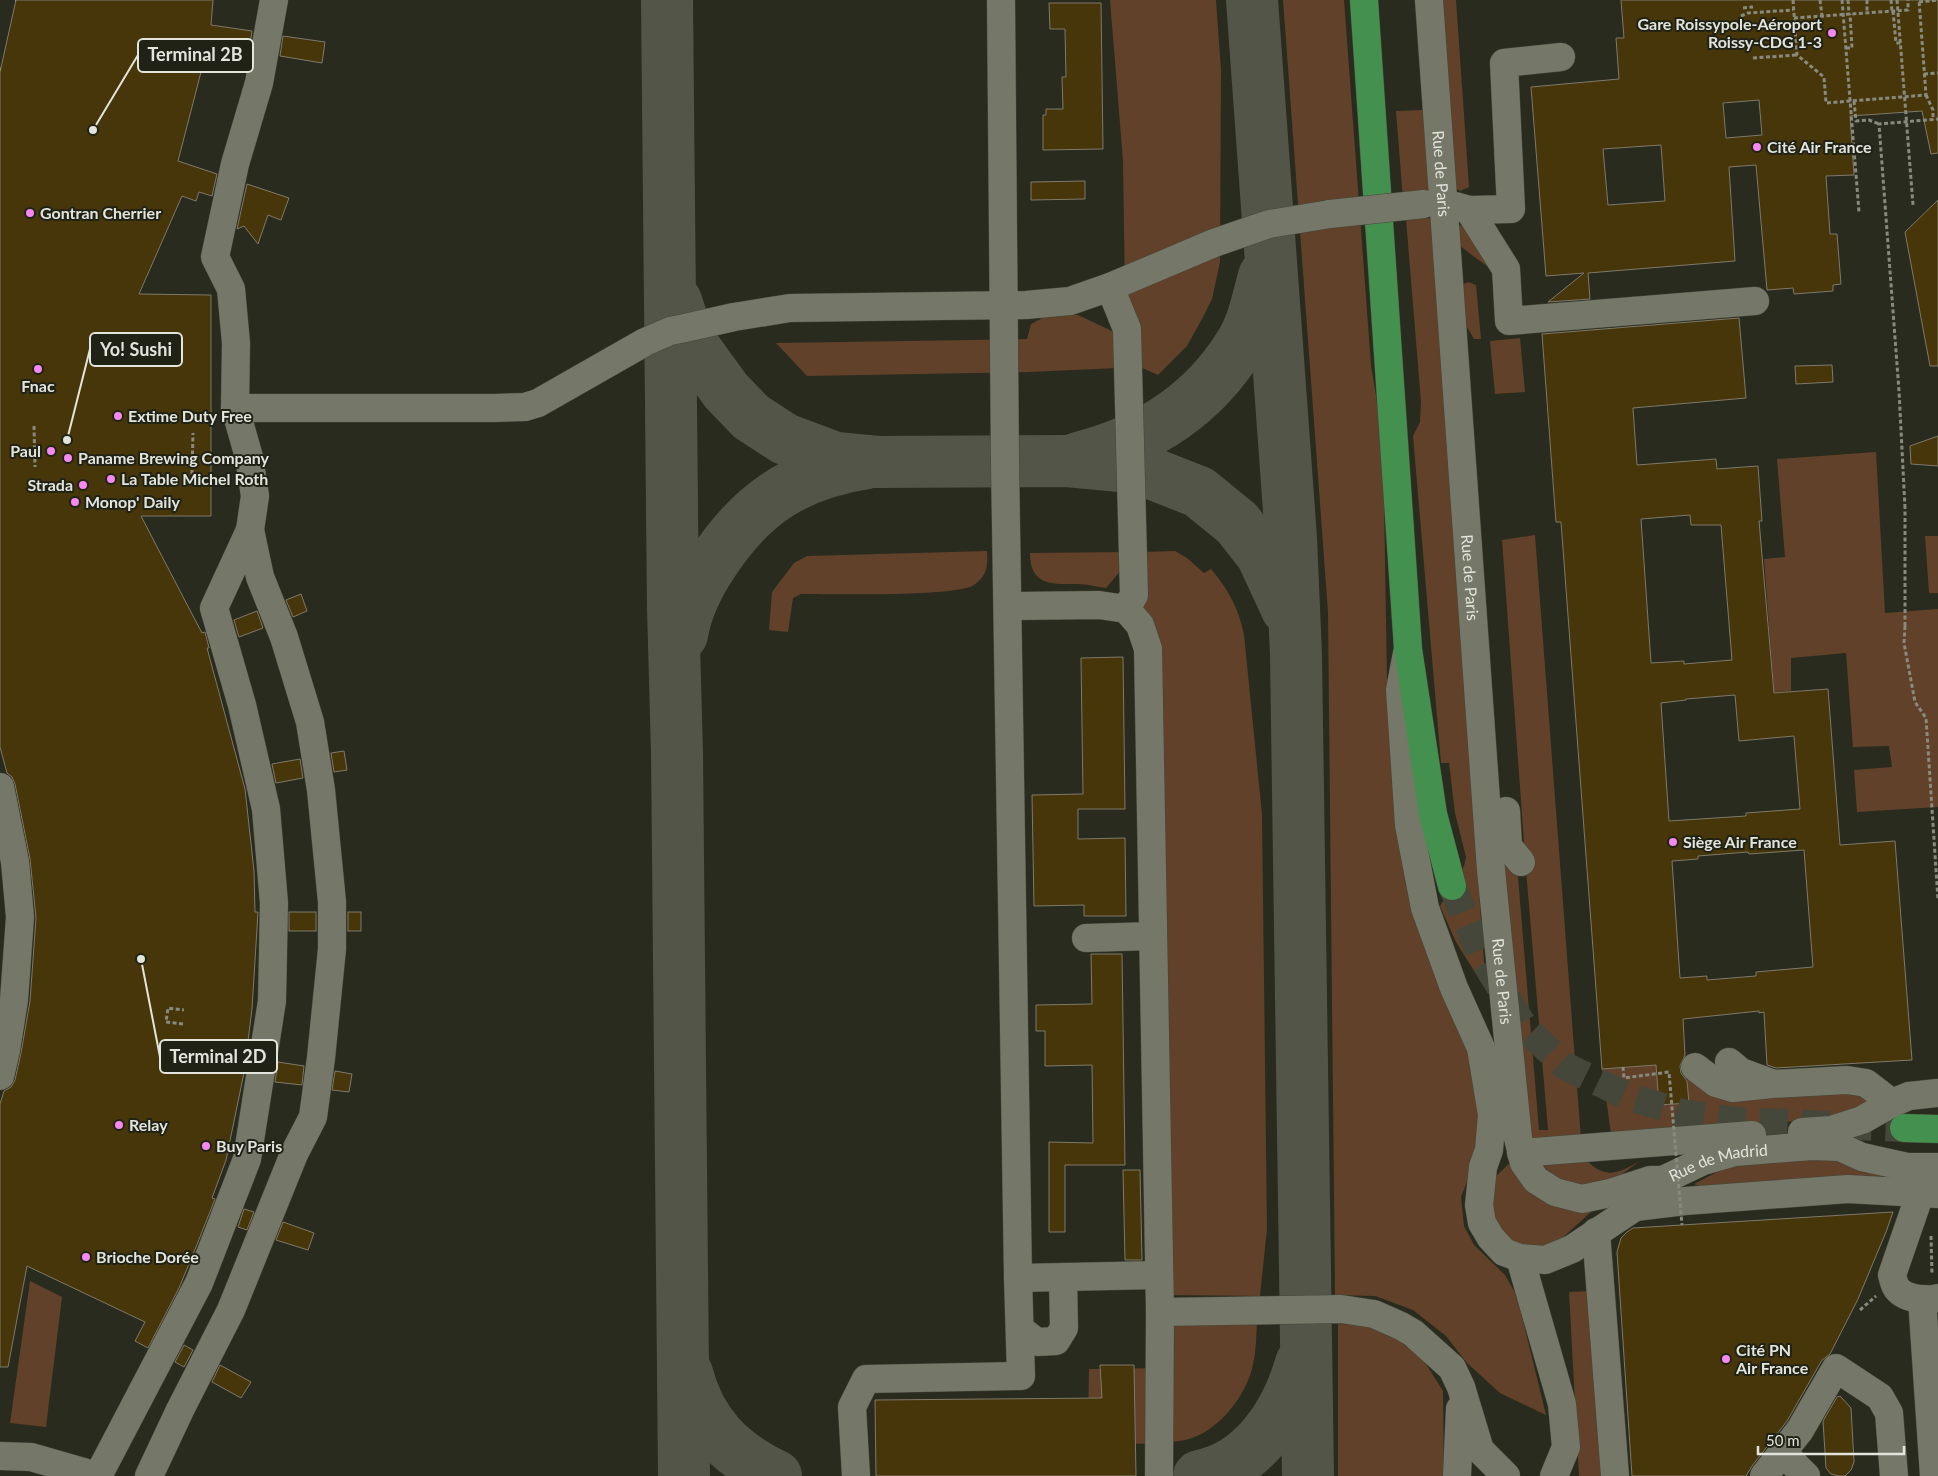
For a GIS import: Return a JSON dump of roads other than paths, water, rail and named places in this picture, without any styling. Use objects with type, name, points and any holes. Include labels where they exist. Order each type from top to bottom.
[{"type":"main road","points":[[1364,0],[1408,649],[1433,814],[1452,886]]},
{"type":"main road","points":[[1904,1128],[1938,1129]]},
{"type":"street","points":[[0,1456],[31,1457],[98,1476],[199,1283],[247,1159],[272,1001],[274,903],[266,809],[242,705],[214,608],[250,530],[255,496],[249,457],[235,408],[236,343],[231,289],[215,257],[235,164],[259,83],[274,0]]},
{"type":"street","points":[[856,1476],[852,1407],[866,1379],[1021,1376],[1008,606],[1001,0]]},
{"type":"street","name":"Rue de Paris","points":[[1428,0],[1446,206],[1491,870],[1521,1153]]},
{"type":"street","points":[[235,408],[525,407],[538,403],[654,338],[670,331],[734,317],[790,308],[1004,305],[1070,301],[1110,287],[1214,243],[1269,224],[1330,214],[1446,206],[1511,208],[1504,62],[1561,58]]},
{"type":"street","points":[[1446,206],[1506,269],[1509,321],[1755,301]]},
{"type":"street","points":[[1110,287],[1127,329],[1134,595],[1126,609]]},
{"type":"street","points":[[149,1476],[231,1310],[294,1154],[312,1117],[322,1058],[332,949],[332,902],[321,790],[310,722],[284,637],[260,577],[250,530]]},
{"type":"street","points":[[1008,606],[1099,605],[1126,609],[1140,625],[1148,648],[1160,1312],[1159,1476]]},
{"type":"street","points":[[1473,614],[1494,646],[1508,846],[1521,862]]},
{"type":"street","points":[[1408,649],[1400,690],[1409,825],[1424,908],[1454,988],[1481,1048],[1492,1115],[1489,1150],[1482,1167],[1482,1185],[1478,1205],[1482,1222],[1491,1238],[1504,1252],[1520,1258],[1545,1260],[1572,1249],[1635,1207],[1664,1180]]},
{"type":"street","points":[[0,787],[15,862],[20,916],[14,1000],[0,1076]]},
{"type":"street","points":[[1086,938],[1153,936]]},
{"type":"street","points":[[1729,1062],[1741,1072],[1772,1084]]},
{"type":"street","points":[[1694,1067],[1716,1083],[1732,1088],[1772,1084],[1856,1081],[1866,1083],[1892,1103]]},
{"type":"street","points":[[1521,1153],[1831,1130],[1862,1120],[1909,1096],[1938,1093]]},
{"type":"street","points":[[1482,1185],[1502,1160],[1516,1119]]},
{"type":"street","name":"Rue de Madrid","points":[[1521,1153],[1524,1163],[1536,1180],[1556,1192],[1582,1199],[1610,1193],[1650,1180],[1664,1180],[1703,1161],[1735,1152],[1812,1146],[1840,1147],[1862,1157],[1907,1167],[1938,1167]]},
{"type":"street","points":[[1635,1207],[1685,1201],[1848,1189],[1932,1192],[1892,1275],[1896,1288],[1910,1297],[1930,1298],[1934,1476]]},
{"type":"street","points":[[1596,1232],[1615,1476]]},
{"type":"street","points":[[1520,1258],[1562,1404],[1566,1447],[1554,1476]]},
{"type":"street","points":[[1018,1278],[1158,1275]]},
{"type":"street","points":[[1020,1329],[1037,1342],[1056,1341],[1064,1328],[1063,1277]]},
{"type":"street","points":[[1160,1312],[1341,1309],[1387,1318],[1413,1333],[1452,1368],[1461,1388],[1480,1450],[1506,1476]]},
{"type":"street","points":[[1764,1476],[1800,1430],[1836,1368],[1880,1397],[1889,1413],[1894,1476]]},
{"type":"street","points":[[1457,1476],[1461,1388]]},
{"type":"street","points":[[1782,1452],[1806,1476]]},
{"type":"tunnel","points":[[1452,886],[1481,955],[1524,1027],[1565,1066],[1627,1096],[1682,1113],[1736,1121],[1904,1128]]},
{"type":"place","name":"Gare Roissypole-Aéroport Roissy-CDG 1-3","points":[[1832,33]]},
{"type":"place","name":"Terminal 2B","points":[[93,130]]},
{"type":"place","name":"Cité Air France","points":[[1757,147]]},
{"type":"place","name":"Gontran Cherrier","points":[[30,213]]},
{"type":"place","name":"Fnac","points":[[38,369]]},
{"type":"place","name":"Extime Duty Free","points":[[118,416]]},
{"type":"place","name":"Yo! Sushi","points":[[67,440]]},
{"type":"place","name":"Paul","points":[[51,451]]},
{"type":"place","name":"Paname Brewing Company","points":[[68,458]]},
{"type":"place","name":"La Table Michel Roth","points":[[111,479]]},
{"type":"place","name":"Strada","points":[[83,485]]},
{"type":"place","name":"Monop' Daily","points":[[75,502]]},
{"type":"place","name":"Siège Air France","points":[[1673,842]]},
{"type":"place","name":"Terminal 2D","points":[[141,959]]},
{"type":"place","name":"Relay","points":[[119,1125]]},
{"type":"place","name":"Buy Paris","points":[[206,1146]]},
{"type":"place","name":"Brioche Dorée","points":[[86,1257]]},
{"type":"place","name":"Cité PN Air France","points":[[1726,1359]]}]
